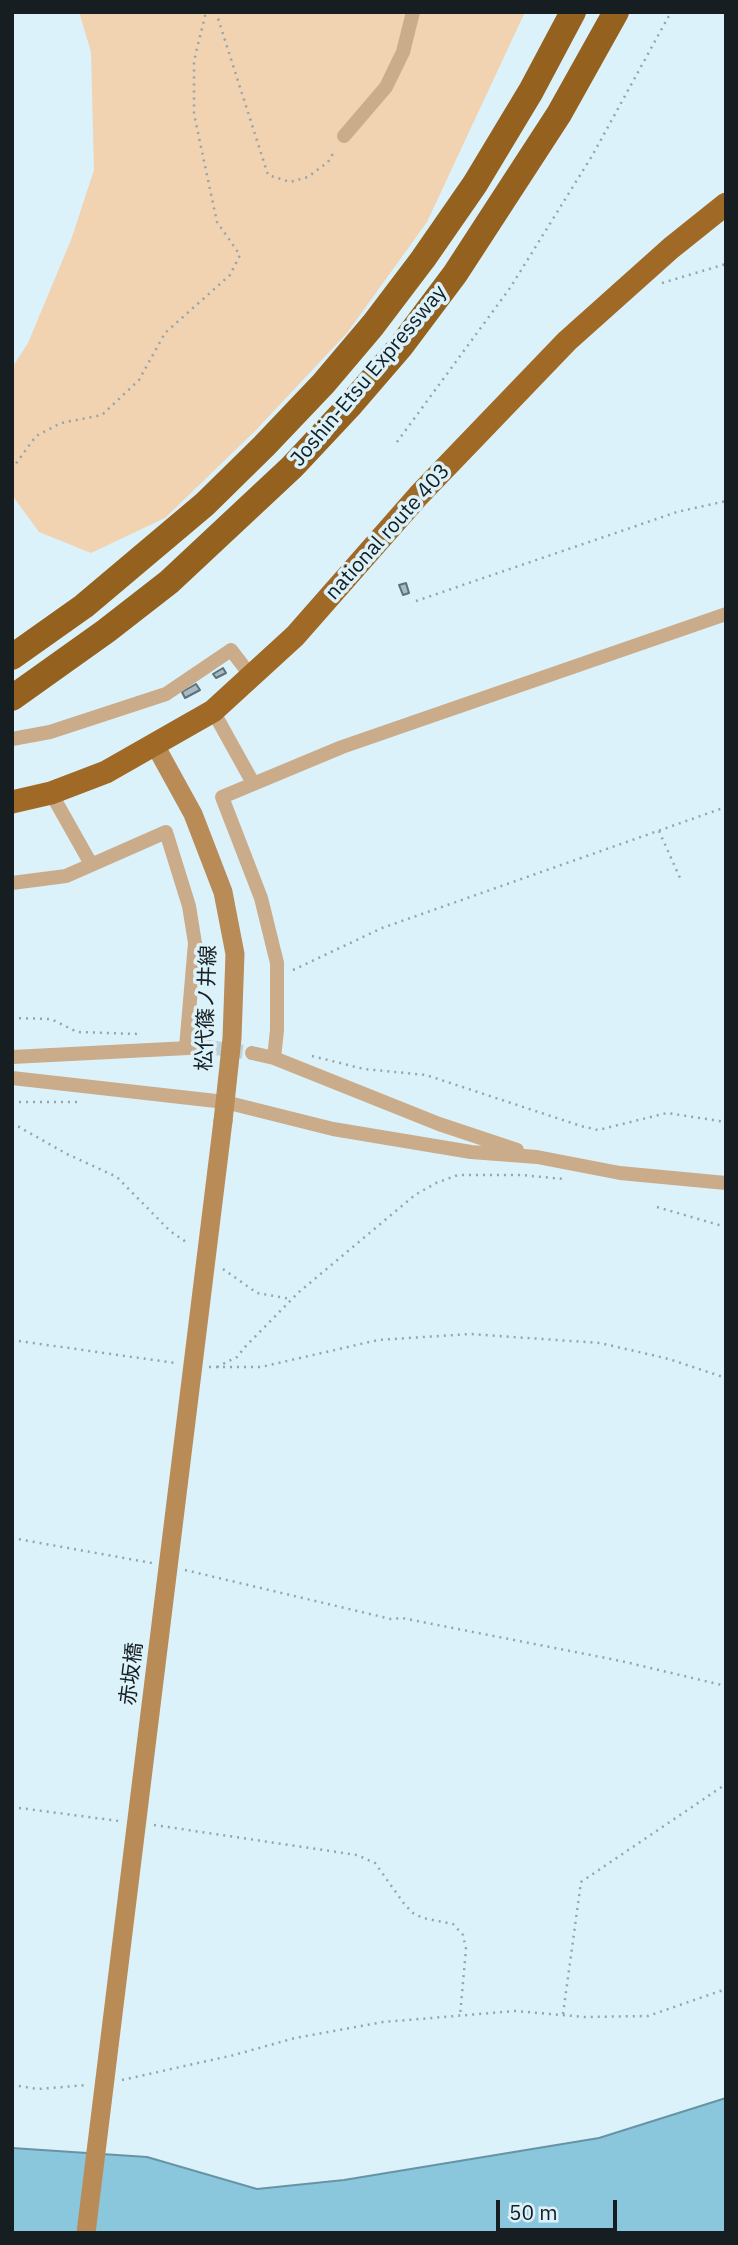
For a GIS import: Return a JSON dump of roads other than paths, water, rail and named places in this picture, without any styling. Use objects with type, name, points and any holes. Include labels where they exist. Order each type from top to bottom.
[{"type":"highway","name":"Joshin-Etsu Expressway","points":[[15,655],[84,606],[205,504],[323,384],[373,325],[475,184],[531,91],[573,12]]},
{"type":"highway","name":"Joshin-Etsu Expressway","points":[[12,698],[106,631],[188,565],[292,467],[351,404],[401,346],[455,274],[559,114],[616,12]]},
{"type":"highway","name":"national route 403","points":[[12,802],[51,793],[106,772],[213,710],[295,636],[419,495],[567,341],[671,248],[726,204]]},
{"type":"main road","name":"松代篠ノ井線","points":[[155,745],[193,814],[223,892],[235,954],[232,1038],[224,1112]]},
{"type":"main road","name":"赤坂橋","points":[[86,2233],[224,1112]]},
{"type":"street","points":[[344,135],[386,87],[403,51],[413,12]]},
{"type":"street","points":[[274,1052],[277,963],[261,898],[222,797],[342,747],[726,614]]},
{"type":"street","points":[[12,739],[50,732],[166,694],[231,650],[251,676]]},
{"type":"street","points":[[213,710],[253,783]]},
{"type":"street","points":[[51,793],[91,864]]},
{"type":"street","points":[[12,883],[66,876],[166,832],[189,905],[195,943],[186,1047]]},
{"type":"street","points":[[12,1057],[208,1046]]},
{"type":"street","points":[[252,1053],[274,1052],[439,1124],[537,1157]]},
{"type":"street","points":[[12,1078],[471,1152],[537,1157],[620,1173],[726,1183]]},
{"type":"water","points":[[726,2098],[726,2233],[12,2233],[12,2148],[147,2157],[257,2189],[344,2180],[599,2138]]},
{"type":"tunnel","points":[[208,1047],[252,1053]]}]
